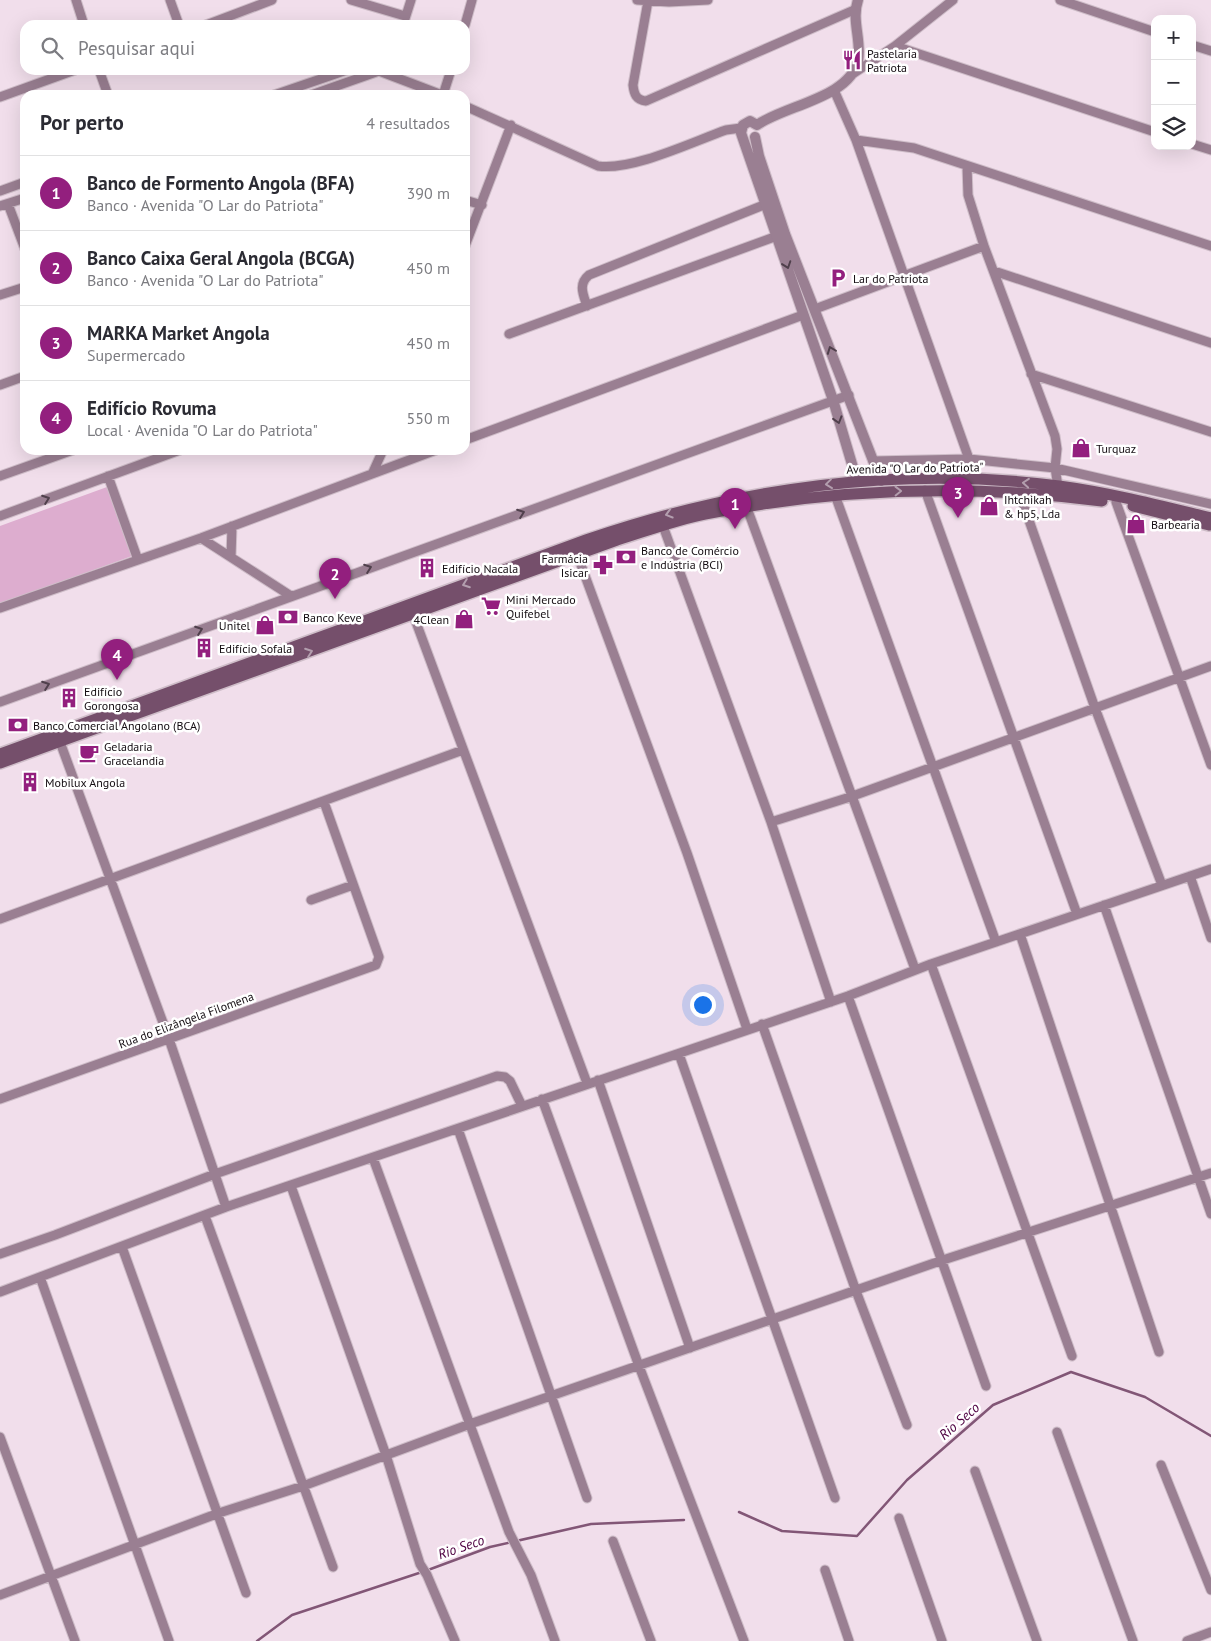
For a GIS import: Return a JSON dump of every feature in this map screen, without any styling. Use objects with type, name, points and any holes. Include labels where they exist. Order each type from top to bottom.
[{"type":"main road","name":"Avenida \"O Lar do Patriota\"","points":[[0,754],[628,526],[724,501],[775,491],[857,481],[997,481],[1058,486],[1144,501],[1211,518]]},
{"type":"main road","name":"Avenida \"O Lar do Patriota\"","points":[[0,763],[577,554],[663,526],[704,515],[835,495],[925,490],[1019,492],[1116,502],[1211,526]]},
{"type":"street","points":[[76,0],[82,20]]},
{"type":"street","points":[[170,0],[177,20]]},
{"type":"street","points":[[219,20],[272,0]]},
{"type":"street","points":[[351,0],[401,20]]},
{"type":"street","points":[[404,20],[411,0]]},
{"type":"street","points":[[466,20],[472,0]]},
{"type":"street","points":[[637,0],[708,0]]},
{"type":"street","points":[[757,126],[771,116],[844,84],[854,73],[895,46],[953,0]]},
{"type":"street","points":[[1060,0],[1151,31]]},
{"type":"street","points":[[648,1],[634,85],[636,97],[640,101],[646,102],[856,5],[858,58],[854,73]]},
{"type":"street","points":[[895,46],[1151,131]]},
{"type":"street","points":[[1196,46],[1211,51]]},
{"type":"street","points":[[0,97],[61,75]]},
{"type":"street","points":[[101,75],[106,90]]},
{"type":"street","points":[[289,90],[332,75]]},
{"type":"street","points":[[325,90],[368,75]]},
{"type":"street","points":[[399,75],[432,90]]},
{"type":"street","points":[[445,90],[449,75]]},
{"type":"street","points":[[834,90],[856,140],[970,459]]},
{"type":"street","points":[[470,108],[598,166],[610,167],[632,164],[726,130],[742,132],[747,139],[755,137],[758,134],[757,126],[750,121],[743,125],[742,132],[833,400],[857,481]]},
{"type":"street","points":[[470,234],[511,125]]},
{"type":"street","points":[[755,137],[775,204],[849,394],[880,481]]},
{"type":"street","points":[[856,140],[914,148],[1211,246]]},
{"type":"street","points":[[1196,145],[1211,150]]},
{"type":"street","points":[[967,166],[968,195],[984,246],[1057,442],[1055,468],[1058,486]]},
{"type":"street","points":[[0,191],[20,184]]},
{"type":"street","points":[[20,200],[4,205],[20,239]]},
{"type":"street","points":[[470,201],[482,205]]},
{"type":"street","points":[[587,306],[582,288],[583,280],[589,275],[766,204]]},
{"type":"street","points":[[509,334],[777,236]]},
{"type":"street","points":[[815,309],[984,246]]},
{"type":"street","points":[[994,271],[1211,343]]},
{"type":"street","points":[[0,296],[20,289]]},
{"type":"street","points":[[470,438],[804,315]]},
{"type":"street","points":[[1031,374],[1211,432]]},
{"type":"street","points":[[0,385],[20,378]]},
{"type":"street","points":[[0,702],[849,394]]},
{"type":"street","points":[[0,476],[59,455]]},
{"type":"street","points":[[0,516],[166,455]]},
{"type":"street","points":[[373,472],[381,455]]},
{"type":"street","points":[[0,608],[201,538],[422,455]]},
{"type":"street","points":[[873,461],[970,459],[1055,468],[1211,504]]},
{"type":"street","points":[[108,476],[138,560]]},
{"type":"street","points":[[925,490],[1015,736],[1077,914]]},
{"type":"street","points":[[1019,492],[1095,708],[1162,885]]},
{"type":"street","points":[[835,495],[996,942]]},
{"type":"street","points":[[1116,502],[1211,765]]},
{"type":"street","points":[[747,508],[914,970]]},
{"type":"street","points":[[231,557],[232,526]]},
{"type":"street","points":[[663,526],[770,822],[831,1002]]},
{"type":"street","points":[[201,538],[291,596]]},
{"type":"street","points":[[577,554],[686,853],[747,1029]]},
{"type":"street","points":[[412,614],[587,1083]]},
{"type":"street","points":[[770,822],[850,797],[1211,666]]},
{"type":"street","points":[[60,742],[169,1039],[226,1207]]},
{"type":"street","points":[[0,919],[463,750]]},
{"type":"street","points":[[312,900],[353,885],[324,802]]},
{"type":"street","points":[[0,1292],[226,1207],[458,1129],[587,1083],[831,1002],[931,964],[1211,869]]},
{"type":"street","points":[[1190,876],[1211,938]]},
{"type":"street","name":"Rua do Elizângela Filomena","points":[[0,1099],[376,965],[379,961],[353,885]]},
{"type":"street","points":[[1104,905],[1211,1214]]},
{"type":"street","points":[[1020,934],[1159,1352]]},
{"type":"street","points":[[931,964],[1072,1356]]},
{"type":"street","points":[[848,996],[986,1386]]},
{"type":"street","points":[[762,1024],[856,1291],[907,1425]]},
{"type":"street","points":[[679,1054],[835,1498]]},
{"type":"street","points":[[0,1254],[215,1174],[497,1076],[505,1077],[510,1081],[522,1106]]},
{"type":"street","points":[[598,1080],[690,1348]]},
{"type":"street","points":[[542,1099],[639,1366],[744,1641]]},
{"type":"street","points":[[458,1129],[587,1498]]},
{"type":"street","points":[[373,1158],[509,1532],[531,1575],[555,1641]]},
{"type":"street","points":[[0,1595],[470,1424],[943,1260],[1211,1173]]},
{"type":"street","points":[[290,1186],[386,1455],[420,1564],[427,1575],[455,1641]]},
{"type":"street","points":[[205,1216],[333,1567]]},
{"type":"street","points":[[122,1247],[246,1593]]},
{"type":"street","points":[[40,1277],[169,1641]]},
{"type":"street","points":[[1057,1432],[1133,1641]]},
{"type":"street","points":[[0,1437],[75,1641]]},
{"type":"street","points":[[1161,1465],[1211,1590]]},
{"type":"street","points":[[975,1472],[1037,1641]]},
{"type":"street","points":[[899,1518],[942,1641]]},
{"type":"street","points":[[614,1541],[651,1641]]},
{"type":"street","points":[[825,1570],[849,1641]]},
{"type":"street","points":[[1186,1641],[1211,1632]]},
{"type":"shaded area","points":[[107,487],[132,556],[0,604],[0,526]]},
{"type":"waterway","name":"Rio Seco","points":[[739,1512],[782,1531],[857,1536],[907,1480],[993,1405],[1071,1372],[1145,1397],[1211,1436]]},
{"type":"waterway","name":"Rio Seco","points":[[428,1570],[490,1547],[591,1524],[684,1520]]},
{"type":"waterway","name":"Rio Seco","points":[[257,1641],[292,1615],[422,1572]]},
{"type":"place","name":"Pastelaria Patriota","points":[[852,60]]},
{"type":"place","name":"Lar do Patriota","points":[[838,278]]},
{"type":"place","name":"Turquaz","points":[[1081,448]]},
{"type":"place","name":"Ihtchikah & hp5, Lda","points":[[989,506]]},
{"type":"place","name":"MARKA Market Angola","points":[[958,518]]},
{"type":"place","name":"Barbearia","points":[[1136,524]]},
{"type":"place","name":"Banco de Formento Angola (BFA)","points":[[735,529]]},
{"type":"place","name":"Banco de Comércio e Indústria (BCI)","points":[[626,557]]},
{"type":"place","name":"Farmácia Isicar","points":[[603,565]]},
{"type":"place","name":"Edifício Nacala","points":[[427,568]]},
{"type":"place","name":"Banco Caixa Geral Angola (BCGA)","points":[[335,599]]},
{"type":"place","name":"Mini Mercado Quifebel","points":[[491,606]]},
{"type":"place","name":"Banco Keve","points":[[288,617]]},
{"type":"place","name":"4Clean","points":[[464,619]]},
{"type":"place","name":"Unitel","points":[[265,625]]},
{"type":"place","name":"Edifício Sofala","points":[[204,648]]},
{"type":"place","name":"Edifício Rovuma","points":[[117,680]]},
{"type":"place","name":"Edifício Gorongosa","points":[[69,698]]},
{"type":"place","name":"Banco Comercial Angolano (BCA)","points":[[18,725]]},
{"type":"place","name":"Geladaria Gracelandia","points":[[89,753]]},
{"type":"place","name":"Mobilux Angola","points":[[30,782]]}]
